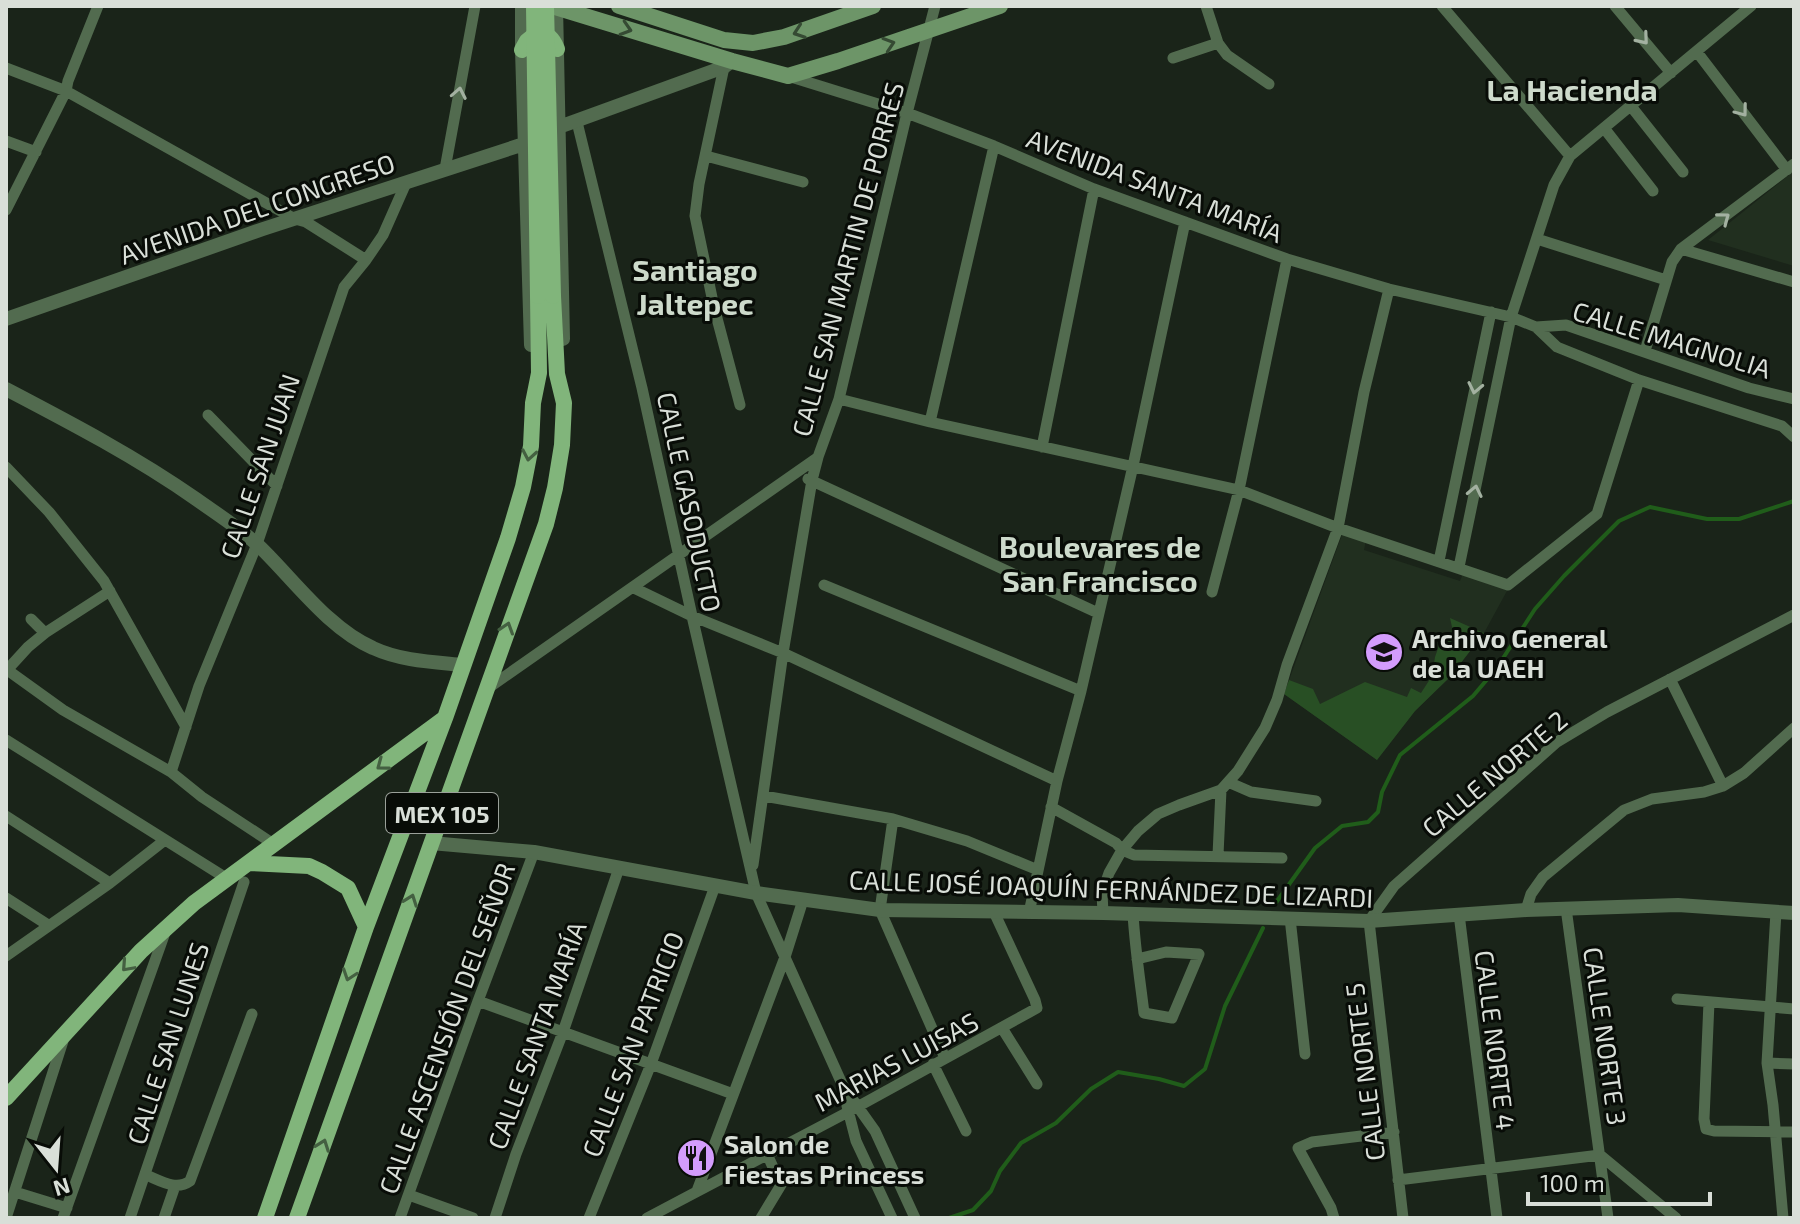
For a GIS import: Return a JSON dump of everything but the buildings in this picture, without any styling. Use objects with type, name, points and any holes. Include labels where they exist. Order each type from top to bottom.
[{"type":"main road","points":[[534,6],[546,296],[564,403]]},
{"type":"main road","points":[[533,403],[546,296],[553,6],[728,64],[788,76],[1000,6]]},
{"type":"main road","points":[[619,6],[724,40],[753,43],[784,37],[873,6]]},
{"type":"main road","points":[[522,50],[537,33],[549,36],[557,49]]},
{"type":"main road","name":"MEX 105","points":[[265,1218],[366,927],[445,718],[508,538],[531,446],[533,403]]},
{"type":"main road","name":"MEX 105","points":[[297,1218],[546,524],[562,445],[564,403]]},
{"type":"main road","name":"MEX 105","points":[[6,1098],[141,951],[168,926],[226,878],[251,863],[445,718]]},
{"type":"main road","points":[[251,863],[309,866],[348,888],[366,927]]},
{"type":"street","points":[[6,210],[66,91],[98,6]]},
{"type":"street","points":[[445,169],[475,6]]},
{"type":"street","name":"MEX 105","points":[[522,6],[533,403]]},
{"type":"street","name":"MEX 105","points":[[553,6],[557,49],[564,403]]},
{"type":"street","name":"CALLE SAN MARTIN DE PORRES","points":[[487,690],[818,457],[839,399],[935,6]]},
{"type":"street","points":[[1206,6],[1218,43],[1227,55],[1269,84]]},
{"type":"street","points":[[1442,6],[1570,156]]},
{"type":"street","points":[[1615,6],[1671,73]]},
{"type":"street","points":[[1459,567],[1511,317],[1554,185],[1570,156],[1751,6]]},
{"type":"street","points":[[1173,58],[1218,43]]},
{"type":"street","points":[[1645,351],[1672,262],[1681,249],[1790,167],[1697,52]]},
{"type":"street","points":[[559,127],[728,64]]},
{"type":"street","points":[[728,64],[699,184],[695,216],[714,307],[740,405]]},
{"type":"street","points":[[6,68],[66,91],[295,219],[306,222],[366,260]]},
{"type":"street","name":"AVENIDA SANTA MARÍA","points":[[788,76],[907,113],[1094,189],[1287,259],[1389,289],[1511,317],[1536,327]]},
{"type":"street","points":[[1630,105],[1683,172]]},
{"type":"street","name":"CALLE GASODUCTO","points":[[577,122],[642,388],[756,893],[853,1109]]},
{"type":"street","points":[[1604,128],[1653,191]]},
{"type":"street","points":[[6,141],[36,152]]},
{"type":"street","name":"AVENIDA DEL CONGRESO","points":[[6,319],[524,144]]},
{"type":"street","points":[[930,422],[994,146]]},
{"type":"street","points":[[706,156],[803,182]]},
{"type":"street","name":"CALLE SAN JUAN","points":[[171,772],[199,686],[257,544],[344,287],[383,235],[406,183]]},
{"type":"street","points":[[1042,447],[1094,189]]},
{"type":"street","points":[[1029,913],[1057,781],[1133,466],[1185,222]]},
{"type":"street","points":[[1537,239],[1666,280]]},
{"type":"street","points":[[1681,249],[1794,282]]},
{"type":"street","points":[[1212,592],[1239,490],[1287,259]]},
{"type":"street","points":[[1103,913],[1102,893],[1109,873],[1138,831],[1158,814],[1224,786],[1238,771],[1265,728],[1338,528],[1364,392],[1389,289]]},
{"type":"street","points":[[1439,561],[1491,312]]},
{"type":"street","name":"CALLE MAGNOLIA","points":[[1536,327],[1566,325],[1749,388],[1794,399]]},
{"type":"street","points":[[1536,327],[1557,347],[1639,380],[1782,426],[1794,437]]},
{"type":"street","points":[[839,399],[1239,490],[1338,528],[1508,585],[1597,514],[1639,380]]},
{"type":"street","points":[[6,389],[135,459],[195,498],[257,544],[327,616],[352,636],[374,649],[417,661],[463,665]]},
{"type":"street","points":[[208,415],[277,486]]},
{"type":"street","points":[[752,871],[783,653],[818,457]]},
{"type":"street","points":[[6,467],[49,512],[104,581],[186,727]]},
{"type":"street","points":[[797,472],[1098,613]]},
{"type":"street","points":[[824,585],[1081,691]]},
{"type":"street","points":[[634,588],[692,616],[783,653],[1057,781]]},
{"type":"street","points":[[110,591],[45,633],[6,670],[63,710],[171,772],[202,797],[275,845]]},
{"type":"street","name":"CALLE NORTE 2","points":[[1369,921],[1394,886],[1557,742],[1607,712],[1794,615]]},
{"type":"street","points":[[31,619],[45,633]]},
{"type":"street","points":[[1670,679],[1723,786]]},
{"type":"street","points":[[1526,910],[1531,894],[1543,877],[1624,810],[1652,799],[1704,792],[1723,786],[1744,773],[1794,728]]},
{"type":"street","points":[[6,740],[226,878]]},
{"type":"street","points":[[1224,786],[1316,801]]},
{"type":"street","points":[[1218,855],[1224,786]]},
{"type":"street","points":[[764,796],[893,819],[967,841],[1038,870]]},
{"type":"street","points":[[1051,807],[1134,855],[1282,858]]},
{"type":"street","points":[[6,816],[110,883]]},
{"type":"street","points":[[893,819],[880,910],[945,1058]]},
{"type":"street","points":[[6,956],[165,840]]},
{"type":"street","name":"CALLE JOSÉ JOAQUÍN FERNÁNDEZ DE LIZARDI","points":[[431,843],[534,852],[756,893],[880,910],[1369,921],[1526,910],[1678,905],[1794,913]]},
{"type":"street","name":"CALLE ASCENSIÓN DEL SEÑOR","points":[[400,1218],[534,852]]},
{"type":"street","name":"CALLE SANTA MARÍA","points":[[495,1218],[619,868]]},
{"type":"street","name":"CALLE SAN LUNES","points":[[130,1218],[244,882]]},
{"type":"street","name":"CALLE SAN PATRICIO","points":[[589,1218],[651,1064],[715,886]]},
{"type":"street","points":[[6,898],[48,925]]},
{"type":"street","points":[[697,1191],[785,957],[803,900]]},
{"type":"street","name":"CALLE NORTE 3","points":[[1566,908],[1608,1218]]},
{"type":"street","name":"MARIAS LUISAS","points":[[647,1218],[1037,1008],[994,912]]},
{"type":"street","points":[[1776,912],[1767,1063],[1783,1218]]},
{"type":"street","points":[[1133,914],[1137,959],[1144,1013],[1172,1018],[1199,954],[1166,952],[1137,959]]},
{"type":"street","name":"CALLE NORTE 4","points":[[1459,914],[1497,1218]]},
{"type":"street","points":[[1290,918],[1305,1054]]},
{"type":"street","name":"CALLE NORTE 5","points":[[1369,921],[1403,1218]]},
{"type":"street","points":[[15,1192],[65,1213],[168,926]]},
{"type":"street","points":[[1677,999],[1794,1009]]},
{"type":"street","points":[[478,1001],[733,1094]]},
{"type":"street","points":[[1709,1002],[1706,1129],[1794,1132]]},
{"type":"street","points":[[146,1175],[175,1186],[183,1186],[190,1181],[252,1014]]},
{"type":"street","points":[[1002,1028],[1037,1084]]},
{"type":"street","points":[[6,1218],[64,1036]]},
{"type":"street","points":[[1767,1063],[1794,1064]]},
{"type":"street","points":[[933,1064],[966,1131]]},
{"type":"street","points":[[853,1109],[856,1141],[892,1218]]},
{"type":"street","points":[[853,1109],[875,1131],[915,1218]]},
{"type":"street","points":[[1334,1218],[1298,1148],[1312,1142],[1394,1132]]},
{"type":"street","points":[[761,1218],[781,1185],[767,1154]]},
{"type":"street","points":[[1398,1180],[1600,1155],[1676,1218]]},
{"type":"street","points":[[164,1218],[175,1186]]},
{"type":"street","points":[[409,1195],[473,1218]]},
{"type":"shaded area","points":[[1794,171],[1794,266],[1708,240]]},
{"type":"shaded area","name":"Archivo General de la UAEH","points":[[1343,532],[1366,540],[1364,550],[1460,581],[1464,571],[1508,589],[1484,633],[1450,677],[1415,711],[1377,760],[1284,694]]},
{"type":"green space","points":[[1450,618],[1484,633],[1450,677],[1415,711],[1377,760],[1284,694],[1289,680],[1313,689],[1320,704],[1365,682],[1407,697],[1411,688],[1421,693],[1432,676],[1441,640],[1450,635]]},
{"type":"waterway","points":[[1275,904],[1315,848],[1342,826],[1368,822],[1378,812],[1382,792],[1400,755],[1473,696],[1496,669],[1535,609],[1619,521],[1650,507],[1707,519],[1739,519],[1794,501]]},
{"type":"waterway","points":[[949,1218],[973,1210],[991,1191],[1000,1171],[1021,1143],[1056,1123],[1091,1089],[1118,1072],[1184,1086],[1205,1069],[1225,1006],[1263,928]]},
{"type":"place","name":"Archivo General de la UAEH","points":[[1384,652]]},
{"type":"place","name":"Salon de Fiestas Princess","points":[[696,1158]]},
{"type":"district","name":"La Hacienda","points":[[1572,89]]},
{"type":"district","name":"Santiago Jaltepec","points":[[695,286]]},
{"type":"district","name":"Boulevares de San Francisco","points":[[1100,563]]}]
